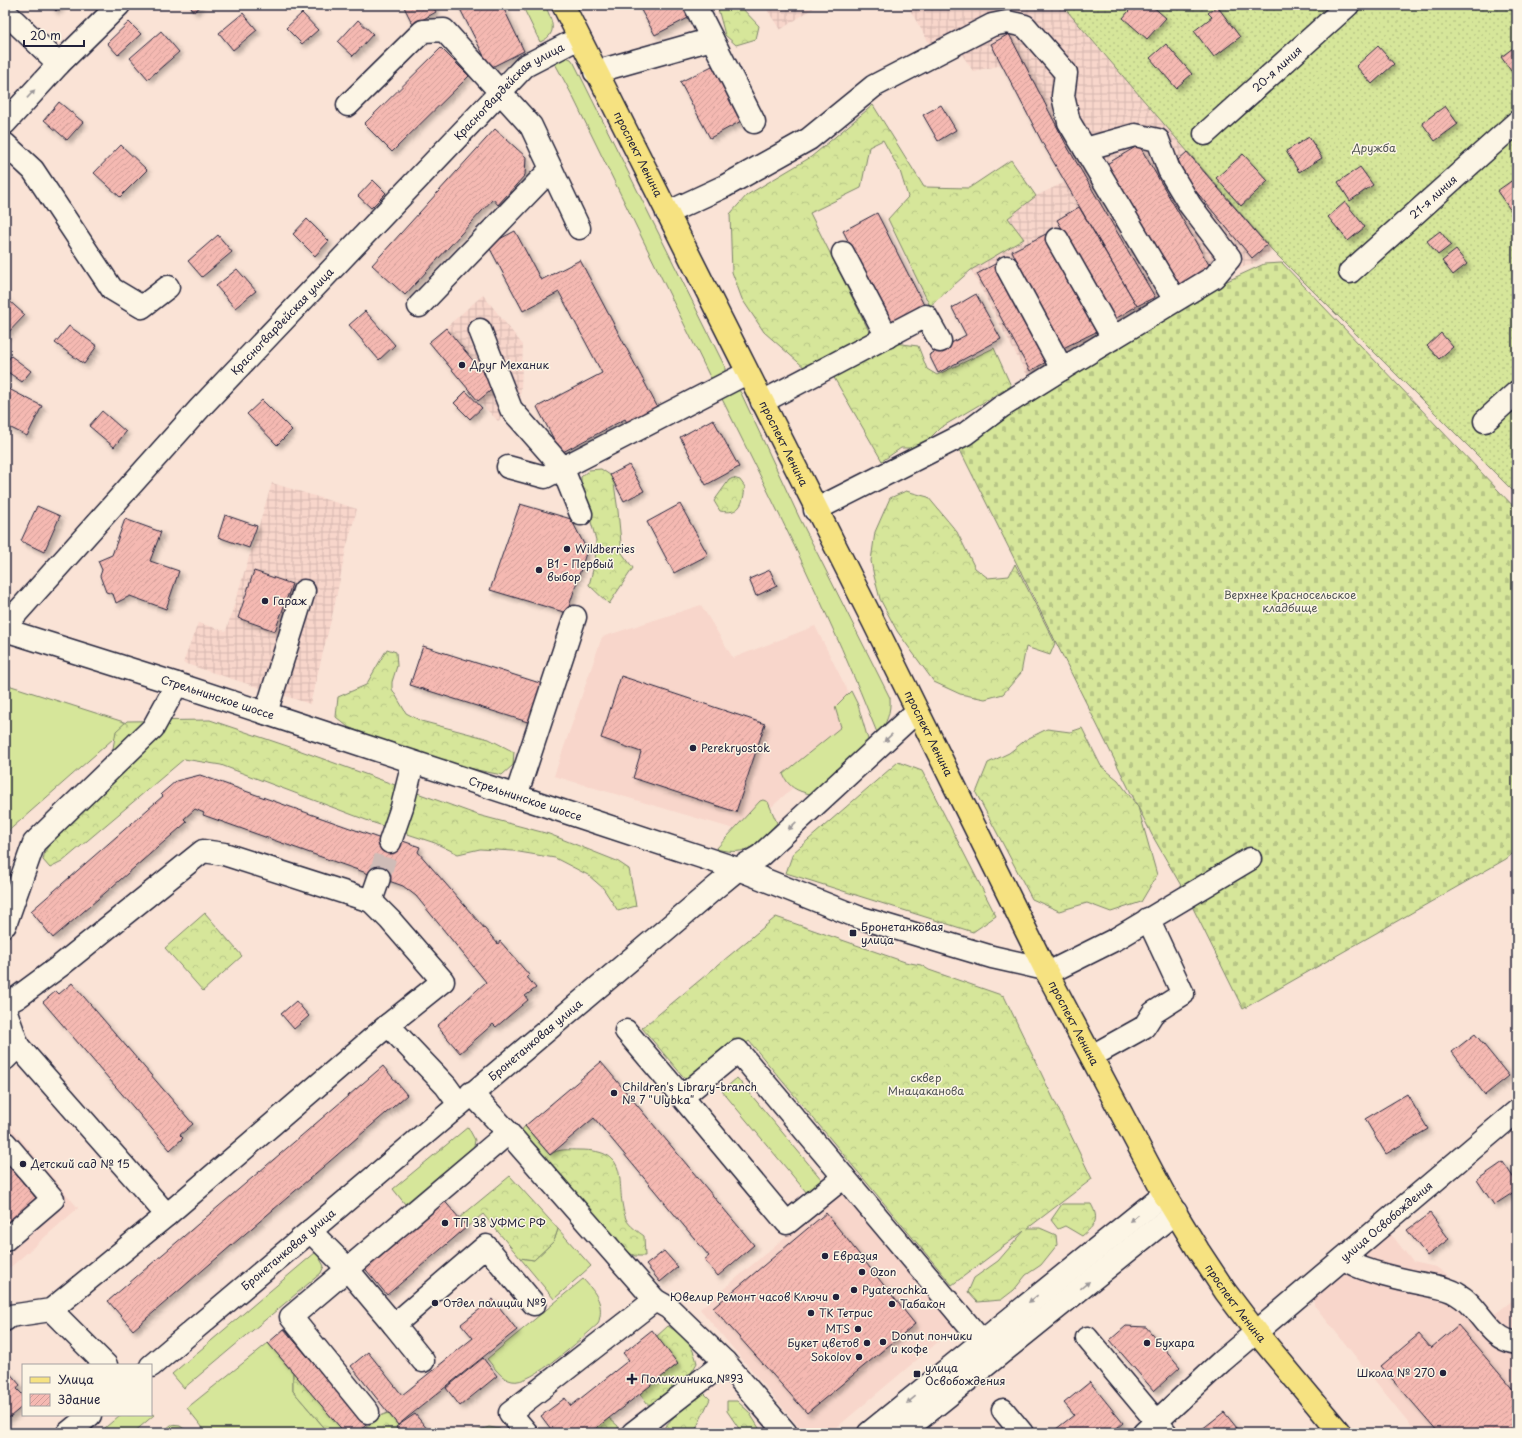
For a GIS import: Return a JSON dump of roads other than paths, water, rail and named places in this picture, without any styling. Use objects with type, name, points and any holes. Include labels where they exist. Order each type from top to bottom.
[{"type":"main road","name":"проспект Ленина","points":[[563,5],[595,72],[873,621],[916,712],[1047,971],[1164,1194],[1210,1270],[1256,1332],[1340,1433]]},
{"type":"street","points":[[5,123],[59,64],[119,5]]},
{"type":"street","points":[[695,5],[754,122]]},
{"type":"street","name":"20-я линия","points":[[1206,134],[1348,5]]},
{"type":"street","points":[[5,12],[59,64]]},
{"type":"street","points":[[667,213],[725,186],[809,139],[874,86],[992,24],[1007,22],[1025,26],[1066,73],[1063,96],[1069,122],[1175,300]]},
{"type":"street","points":[[348,105],[423,31],[444,30],[531,126],[580,228]]},
{"type":"street","name":"Красногвардейская улица","points":[[5,626],[200,408],[525,66],[579,38]]},
{"type":"street","points":[[595,72],[712,39]]},
{"type":"street","name":"21-я линия","points":[[1350,272],[1517,122]]},
{"type":"street","points":[[816,510],[966,434],[1001,407],[1214,277],[1230,258],[1190,205],[1169,170],[1158,140],[1135,134],[1085,149]]},
{"type":"street","points":[[5,144],[33,170],[112,289],[142,307],[168,287]]},
{"type":"street","points":[[419,306],[551,169]]},
{"type":"street","points":[[1057,239],[1113,338]]},
{"type":"street","points":[[843,253],[887,337]]},
{"type":"street","points":[[1007,267],[1062,369]]},
{"type":"street","points":[[762,402],[926,316],[940,342]]},
{"type":"street","points":[[480,330],[511,409],[562,467],[581,514]]},
{"type":"street","points":[[508,467],[545,477],[747,373]]},
{"type":"street","points":[[1485,421],[1517,392]]},
{"type":"street","points":[[266,714],[304,591]]},
{"type":"street","points":[[516,796],[575,617]]},
{"type":"street","name":"Стрельнинское шоссе","points":[[5,630],[177,684],[738,869],[858,917],[992,957],[1047,971]]},
{"type":"street","points":[[5,925],[34,843],[153,728],[177,684]]},
{"type":"street","name":"Бронетанковая улица","points":[[152,1365],[465,1098],[738,869],[760,856],[916,712]]},
{"type":"street","points":[[390,842],[402,807],[413,762]]},
{"type":"street","points":[[5,1004],[18,997],[60,966],[203,851],[224,854],[371,901],[396,926],[443,981],[388,1025],[167,1215],[51,1310],[10,1316],[5,1320]]},
{"type":"street","points":[[1047,971],[1116,939],[1250,858]]},
{"type":"street","points":[[371,901],[379,878]]},
{"type":"street","points":[[1092,1056],[1144,1027],[1154,1014],[1183,994],[1148,919]]},
{"type":"street","points":[[5,1009],[11,1052],[167,1215]]},
{"type":"street","points":[[388,1025],[446,1086],[465,1098],[508,1133],[655,1300],[669,1308],[725,1362],[786,1433]]},
{"type":"street","points":[[626,1031],[787,1223],[844,1177]]},
{"type":"street","points":[[682,1097],[738,1051],[995,1357]]},
{"type":"street","name":"улица Освобождения","points":[[1156,1429],[1222,1362],[1256,1332],[1517,1111]]},
{"type":"street","points":[[368,1412],[291,1318],[508,1133]]},
{"type":"street","points":[[5,1143],[52,1199],[5,1240]]},
{"type":"street","points":[[869,1433],[1164,1194]]},
{"type":"street","points":[[902,1433],[1176,1212]]},
{"type":"street","points":[[310,1231],[347,1270],[423,1361]]},
{"type":"street","points":[[394,1326],[486,1246],[534,1304]]},
{"type":"street","points":[[1344,1258],[1349,1263],[1370,1270],[1444,1288],[1457,1294],[1468,1302],[1483,1322],[1497,1336],[1509,1342],[1517,1343]]},
{"type":"street","points":[[527,1433],[510,1413],[655,1300]]},
{"type":"street","points":[[51,1310],[105,1364]]},
{"type":"street","points":[[1087,1338],[1156,1429]]},
{"type":"street","points":[[633,1433],[725,1362]]},
{"type":"street","points":[[1003,1410],[1022,1433]]},
{"type":"street","points":[[68,1433],[89,1416]]},
{"type":"tunnel","points":[[379,878],[390,842]]},
{"type":"place","name":"Друг Механик","points":[[462,365]]},
{"type":"place","name":"Wildberries","points":[[567,549]]},
{"type":"place","name":"В1 - Первый выбор","points":[[539,570]]},
{"type":"place","name":"Гараж","points":[[265,601]]},
{"type":"place","name":"Perekryostok","points":[[693,748]]},
{"type":"place","name":"Бронетанковая улица","points":[[853,933]]},
{"type":"place","name":"Children's Library-branch № 7 \"Ulybka\"","points":[[614,1093]]},
{"type":"place","name":"Детский сад № 15","points":[[23,1164]]},
{"type":"place","name":"ТП 38 УФМС РФ","points":[[445,1223]]},
{"type":"place","name":"Евразия","points":[[825,1256]]},
{"type":"place","name":"Ozon","points":[[862,1272]]},
{"type":"place","name":"Pyaterochka","points":[[854,1290]]},
{"type":"place","name":"Ювелир Ремонт часов Ключи","points":[[836,1297]]},
{"type":"place","name":"Отдел полиции №9","points":[[435,1303]]},
{"type":"place","name":"Табакон","points":[[892,1304]]},
{"type":"place","name":"ТК Тетрис","points":[[811,1313]]},
{"type":"place","name":"MTS","points":[[858,1329]]},
{"type":"place","name":"Donut пончики и кофе","points":[[883,1342]]},
{"type":"place","name":"Букет цветов","points":[[867,1343]]},
{"type":"place","name":"Бухара","points":[[1147,1343]]},
{"type":"place","name":"Sokolov","points":[[859,1357]]},
{"type":"place","name":"Школа № 270","points":[[1443,1373]]},
{"type":"place","name":"улица Освобождения","points":[[917,1374]]},
{"type":"place","name":"Поликлиника №93","points":[[632,1379]]},
{"type":"park label","name":"Дружба","points":[[1374,148]]},
{"type":"park label","name":"Верхнее Красносельское кладбище","points":[[1290,601]]},
{"type":"park label","name":"сквер Мнацаканова","points":[[926,1084]]}]
